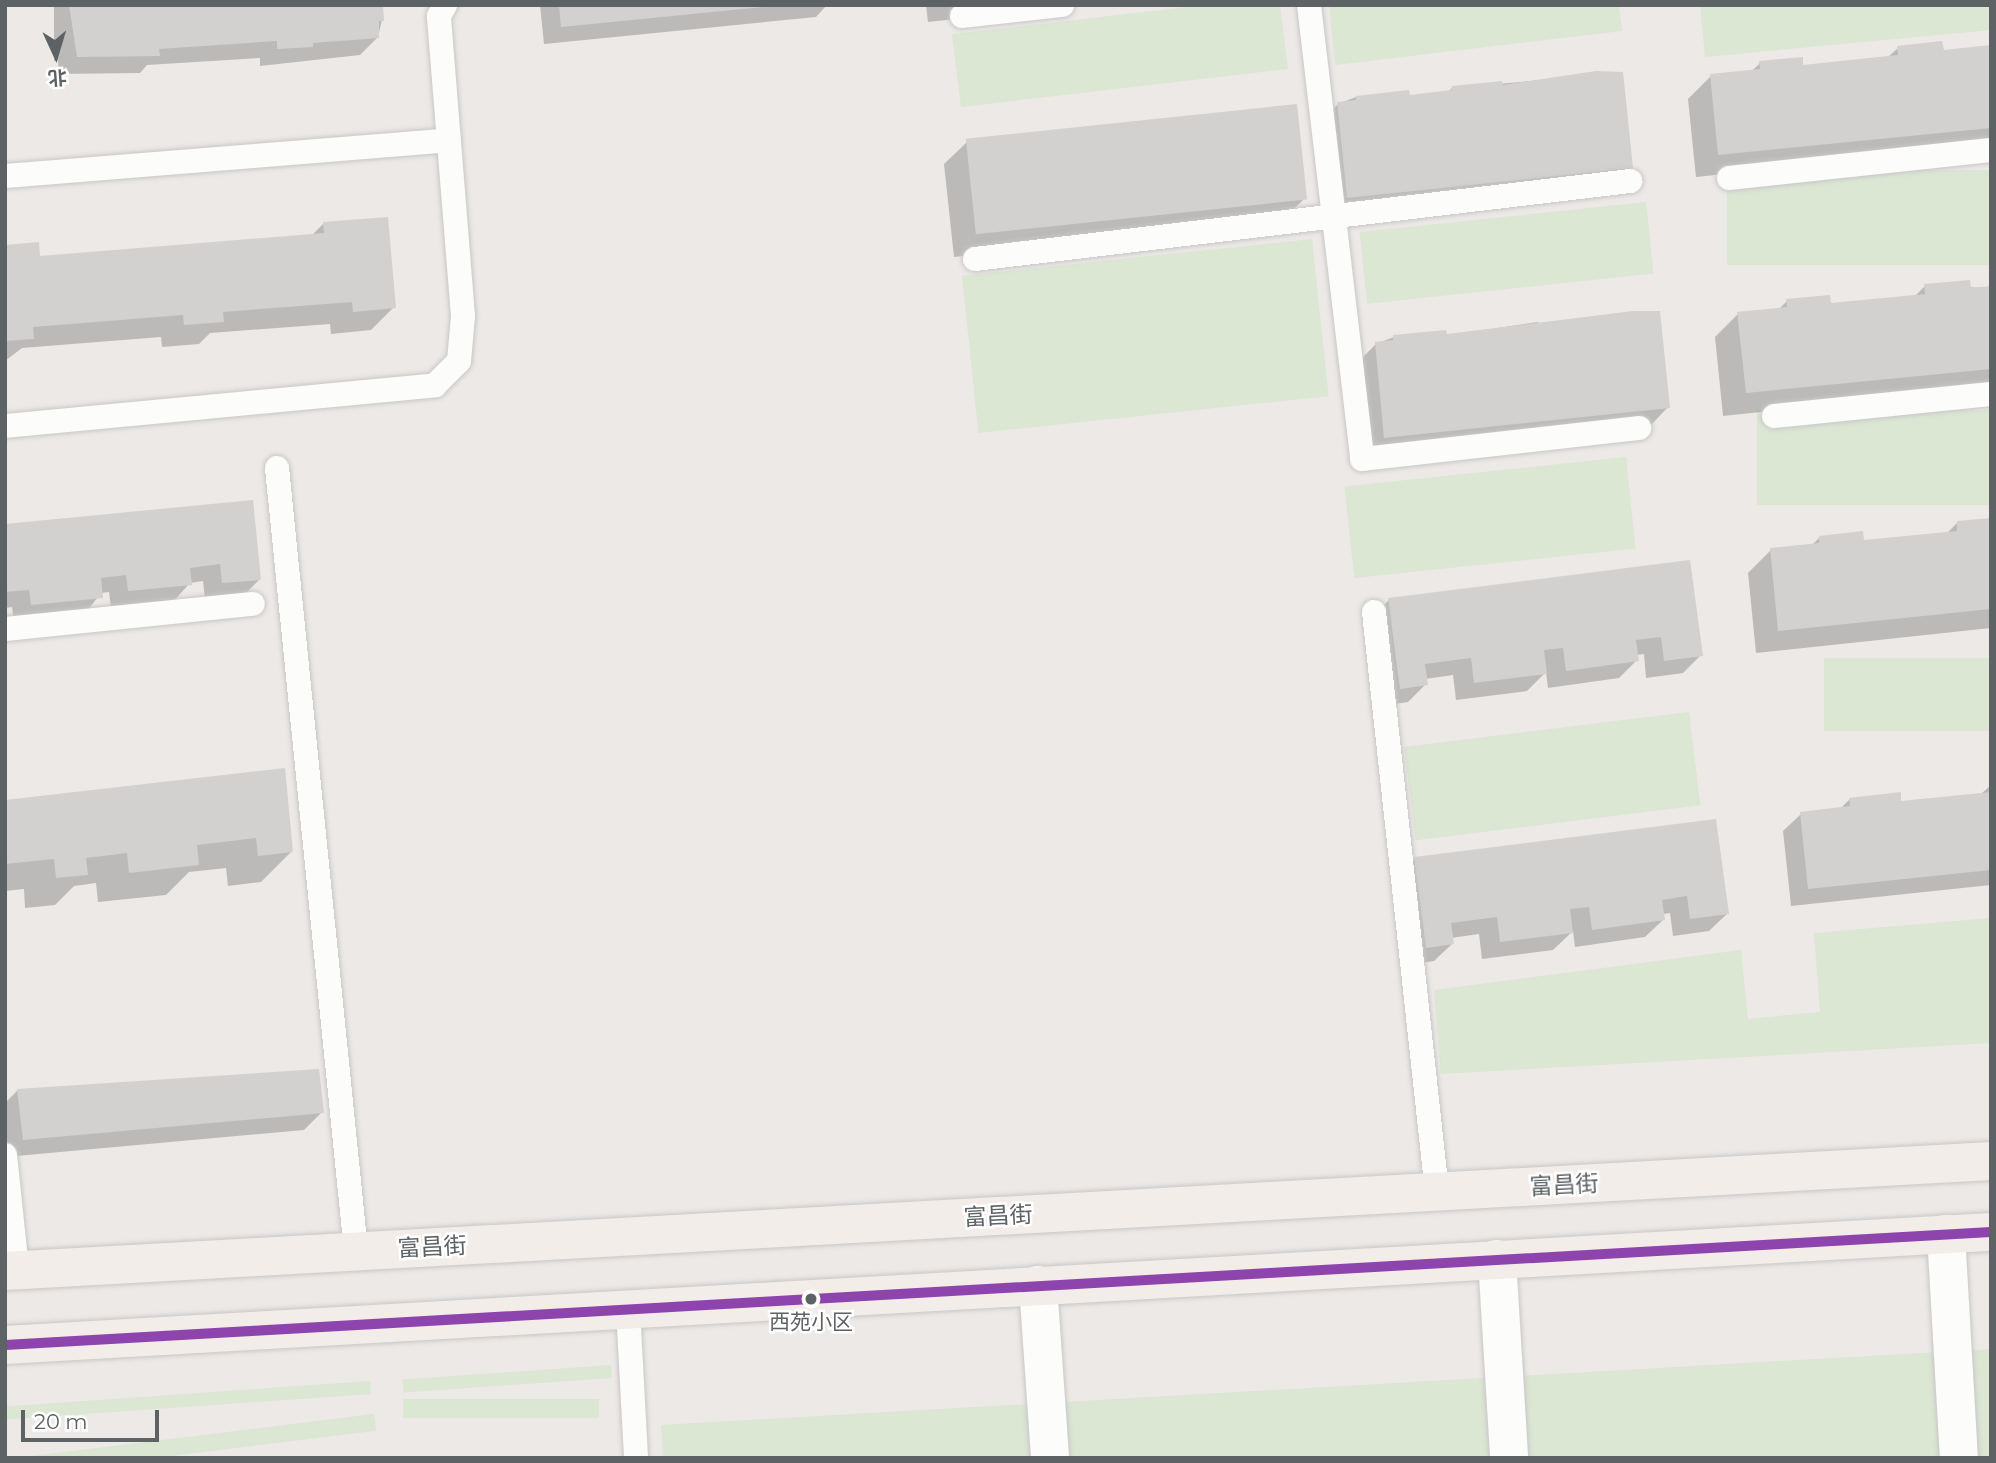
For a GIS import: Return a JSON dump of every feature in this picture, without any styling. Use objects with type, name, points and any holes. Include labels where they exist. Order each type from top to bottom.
[{"type":"main road","name":"富昌街","points":[[11,1271],[1991,1161]]},
{"type":"main road","points":[[5,1345],[1991,1232]]},
{"type":"street","points":[[1947,1234],[1959,1458]]},
{"type":"street","points":[[1497,1259],[1509,1458]]},
{"type":"street","points":[[1038,1285],[1050,1458]]},
{"type":"lane","points":[[5,426],[435,385],[459,361],[463,316],[439,16],[445,5]]},
{"type":"lane","points":[[962,16],[1062,5]]},
{"type":"lane","points":[[1309,5],[1362,459],[1639,428]]},
{"type":"lane","points":[[5,176],[449,140]]},
{"type":"lane","points":[[1729,178],[1991,150]]},
{"type":"lane","points":[[975,259],[1630,181]]},
{"type":"lane","points":[[1774,416],[1991,394]]},
{"type":"lane","points":[[277,468],[356,1251]]},
{"type":"lane","points":[[5,629],[253,604]]},
{"type":"lane","points":[[1374,612],[1437,1192]]},
{"type":"lane","points":[[5,1155],[11,1271]]},
{"type":"lane","points":[[628,1309],[636,1458]]},
{"type":"green space","points":[[1205,5],[1280,5],[1288,69],[961,107],[952,34]]},
{"type":"green space","points":[[1329,5],[1619,5],[1622,31],[1335,65]]},
{"type":"green space","points":[[1700,5],[1991,5],[1991,30],[1705,57]]},
{"type":"green space","points":[[1727,170],[1991,170],[1991,265],[1727,265]]},
{"type":"green space","points":[[1646,202],[1654,274],[1367,304],[1360,232]]},
{"type":"green space","points":[[1312,239],[1329,396],[978,433],[962,276]]},
{"type":"green space","points":[[1757,410],[1991,410],[1991,505],[1757,505]]},
{"type":"green space","points":[[1626,457],[1636,548],[1354,578],[1345,487]]},
{"type":"green space","points":[[1824,658],[1991,658],[1991,731],[1824,731]]},
{"type":"green space","points":[[1689,712],[1700,805],[1416,840],[1404,747]]},
{"type":"green space","points":[[1991,918],[1991,1043],[1441,1074],[1434,990],[1741,950],[1748,1019],[1820,1012],[1814,933]]},
{"type":"green space","points":[[1991,1349],[1991,1458],[663,1458],[661,1425]]},
{"type":"green space","points":[[611,1365],[612,1378],[403,1393],[403,1380]]},
{"type":"green space","points":[[370,1381],[371,1394],[6,1419],[5,1407]]},
{"type":"green space","points":[[403,1399],[599,1399],[599,1418],[403,1418]]},
{"type":"green space","points":[[374,1414],[376,1431],[155,1458],[16,1458]]},
{"type":"building","points":[[69,5],[383,5],[384,21],[379,21],[379,38],[313,43],[313,47],[277,49],[277,41],[159,49],[160,56],[77,57]]},
{"type":"building","points":[[559,5],[763,5],[763,7],[561,27]]},
{"type":"building","points":[[1942,41],[1944,50],[1991,45],[1991,128],[1718,155],[1710,74],[1760,69],[1759,61],[1803,57],[1803,65],[1898,55],[1897,46]]},
{"type":"building","points":[[1596,71],[1623,72],[1633,168],[1347,198],[1337,102],[1356,100],[1356,96],[1409,90],[1410,95],[1452,90],[1452,86],[1502,81],[1503,85]]},
{"type":"building","points":[[1297,104],[1307,199],[976,234],[966,139]]},
{"type":"building","points":[[388,217],[396,308],[353,312],[352,302],[223,312],[224,322],[184,325],[183,315],[33,327],[34,339],[5,341],[5,245],[39,242],[40,256],[324,233],[323,222]]},
{"type":"building","points":[[1970,280],[1971,288],[1991,286],[1991,369],[1746,393],[1737,312],[1787,307],[1786,299],[1830,295],[1831,303],[1925,294],[1924,284]]},
{"type":"building","points":[[1633,311],[1660,311],[1670,408],[1384,438],[1375,342],[1393,340],[1393,335],[1446,330],[1447,334]]},
{"type":"building","points":[[253,500],[261,580],[222,583],[220,564],[190,568],[192,585],[128,591],[126,575],[101,578],[103,598],[31,605],[29,590],[5,592],[5,524]]},
{"type":"building","points":[[1991,518],[1991,609],[1778,631],[1770,548],[1819,543],[1819,536],[1863,531],[1864,540],[1957,531],[1957,521]]},
{"type":"building","points":[[1690,560],[1703,656],[1664,661],[1661,637],[1636,640],[1639,661],[1566,671],[1563,648],[1544,650],[1547,674],[1474,683],[1471,658],[1425,664],[1428,685],[1400,689],[1388,598]]},
{"type":"building","points":[[285,768],[293,852],[258,856],[256,838],[197,845],[199,865],[129,873],[127,853],[86,858],[88,875],[56,878],[54,859],[5,864],[5,800]]},
{"type":"building","points":[[1901,792],[1901,801],[1991,792],[1991,870],[1808,889],[1800,812],[1850,806],[1849,798]]},
{"type":"building","points":[[1716,819],[1729,914],[1690,919],[1687,896],[1662,900],[1665,920],[1592,930],[1589,907],[1570,909],[1573,933],[1500,942],[1497,917],[1451,923],[1454,944],[1426,948],[1414,857]]},
{"type":"building","points":[[319,1069],[324,1113],[23,1140],[17,1089]]},
{"type":"transit line","points":[[5,1345],[1991,1232]]},
{"type":"place","name":"西苑小区","points":[[811,1299]]}]
